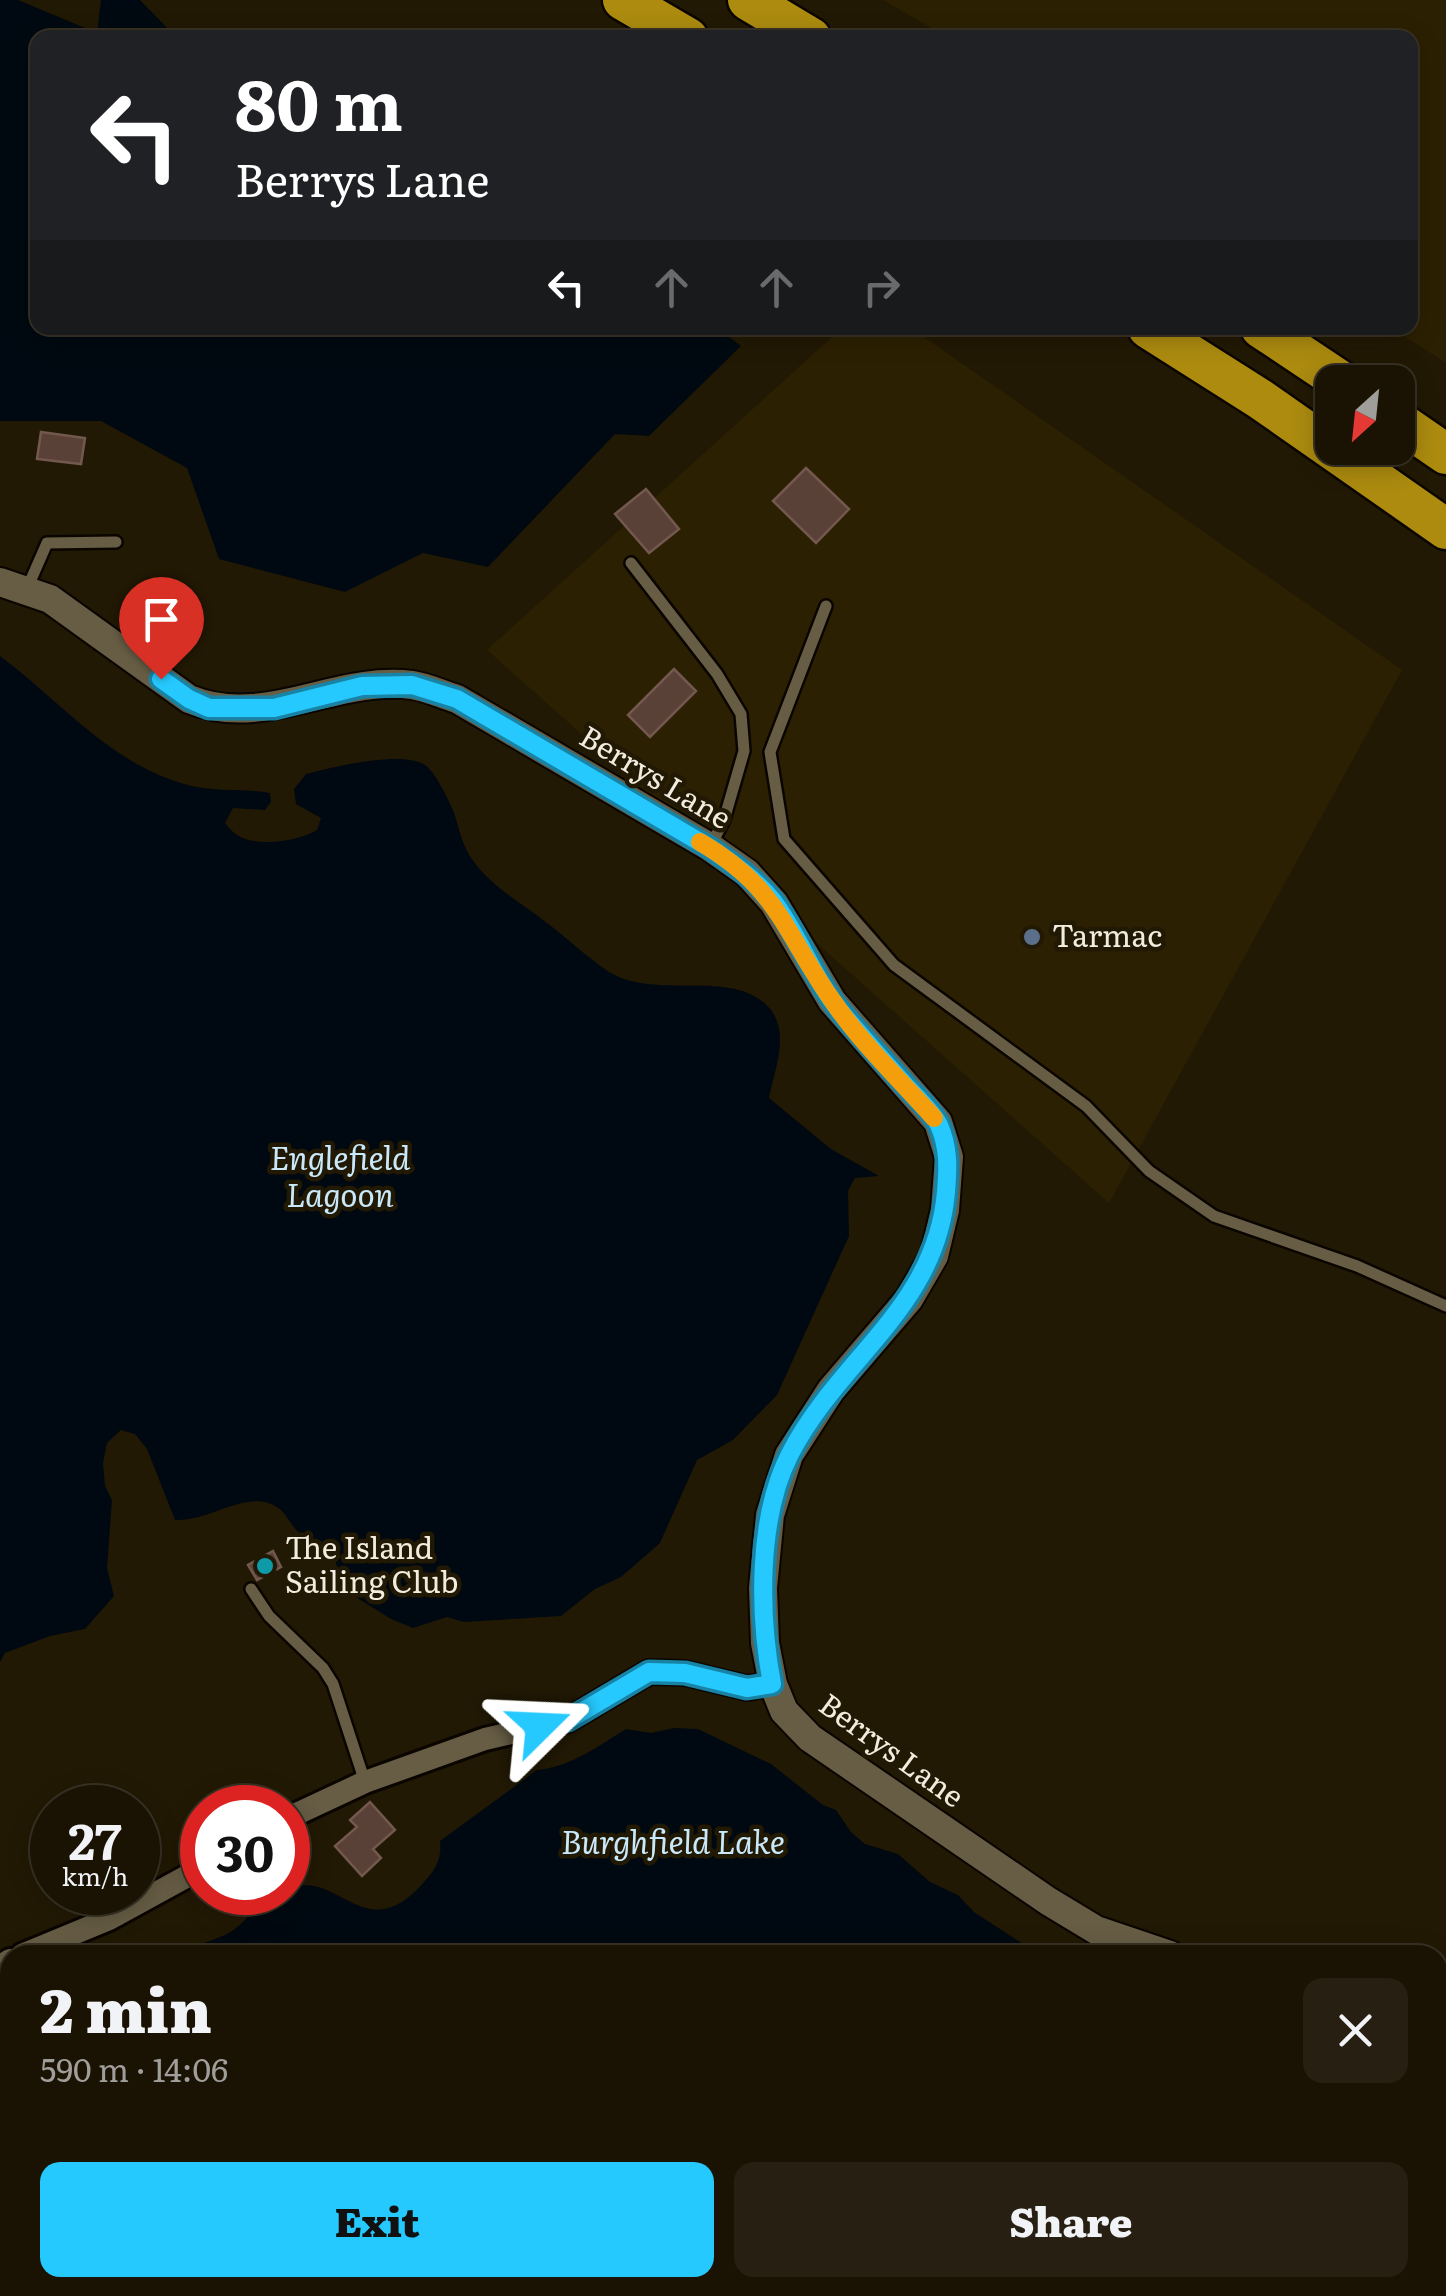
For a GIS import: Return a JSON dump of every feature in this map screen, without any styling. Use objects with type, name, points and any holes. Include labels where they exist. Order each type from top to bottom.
[{"type":"highway","points":[[624,0],[675,30]]},
{"type":"highway","points":[[748,0],[797,30]]},
{"type":"highway","points":[[1159,335],[1260,399],[1446,529]]},
{"type":"highway","points":[[1271,335],[1316,365]]},
{"type":"highway","points":[[1415,432],[1446,454]]},
{"type":"street","name":"Berrys Lane","points":[[13,587],[50,599],[189,699],[209,708],[274,708],[362,686],[412,685],[457,699],[710,848],[747,873],[774,903],[832,1001],[938,1122],[949,1157],[945,1210],[934,1256],[909,1299],[831,1390],[789,1455],[770,1516],[763,1588],[764,1643],[772,1684],[784,1712],[810,1738],[1048,1901],[1096,1930],[1140,1945]]},
{"type":"street","points":[[310,1808],[365,1782],[485,1739],[568,1720],[649,1672],[685,1673],[747,1688],[772,1684]]},
{"type":"street","points":[[46,1945],[109,1918],[180,1880]]},
{"type":"lane","points":[[13,587],[48,543],[116,542]]},
{"type":"lane","points":[[630,563],[717,674],[741,714],[744,752],[724,820],[710,848]]},
{"type":"lane","points":[[826,606],[770,752],[784,839],[894,965],[1086,1106],[1149,1170],[1214,1216],[1357,1266],[1446,1306]]},
{"type":"lane","points":[[251,1588],[268,1616],[315,1660],[333,1684],[365,1782]]},
{"type":"shaded area","points":[[883,0],[1446,0],[1446,363],[1403,335],[1418,335],[1418,30],[935,30]]},
{"type":"shaded area","name":"Tarmac","points":[[834,335],[921,335],[1402,670],[1109,1203],[487,650]]},
{"type":"water","points":[[0,0],[18,0],[90,30],[30,30],[30,335],[726,335],[741,346],[649,436],[615,434],[488,567],[423,553],[345,592],[219,559],[187,468],[101,421],[0,421]]},
{"type":"water","points":[[101,0],[140,0],[169,30],[97,30]]},
{"type":"water","name":"Englefield Lagoon","points":[[0,656],[90,732],[138,764],[192,786],[270,793],[271,802],[265,810],[233,808],[225,823],[245,839],[278,841],[317,830],[321,818],[296,804],[294,789],[306,774],[384,759],[425,765],[444,792],[465,847],[479,869],[606,970],[647,984],[737,989],[756,997],[771,1010],[777,1020],[780,1042],[769,1098],[831,1149],[879,1176],[855,1178],[848,1191],[849,1236],[777,1395],[733,1440],[697,1460],[660,1543],[621,1577],[595,1589],[561,1616],[464,1622],[447,1617],[413,1628],[391,1619],[338,1586],[336,1563],[329,1547],[301,1534],[281,1510],[269,1503],[244,1503],[175,1520],[147,1449],[135,1434],[121,1430],[107,1443],[103,1463],[105,1486],[112,1500],[107,1568],[114,1596],[85,1629],[50,1636],[5,1653],[0,1662]]},
{"type":"water","name":"Burghfield Lake","points":[[674,1728],[698,1729],[771,1764],[823,1805],[836,1810],[865,1844],[898,1854],[930,1882],[958,1895],[974,1912],[1025,1945],[196,1945],[225,1935],[249,1915],[310,1915],[310,1886],[369,1909],[385,1909],[404,1901],[435,1868],[440,1841],[537,1770],[573,1760],[626,1729],[651,1733]]},
{"type":"building","points":[[41,432],[85,438],[81,464],[37,459]]},
{"type":"building","points":[[806,468],[849,509],[816,543],[773,501]]},
{"type":"building","points":[[646,489],[679,529],[649,553],[615,514]]},
{"type":"building","points":[[674,669],[696,691],[650,737],[628,715]]},
{"type":"building","name":"The Island Sailing Club","points":[[273,1551],[281,1567],[257,1580],[248,1565]]},
{"type":"building","points":[[370,1802],[395,1830],[373,1849],[381,1858],[362,1876],[335,1846],[357,1827],[350,1820]]},
{"type":"slow traffic","points":[[700,842],[747,873],[774,903],[832,1001],[934,1118]]},
{"type":"place","name":"Tarmac","points":[[1032,937]]},
{"type":"place","name":"The Island Sailing Club","points":[[265,1566]]},
{"type":"route","points":[[161,679],[209,708],[274,708],[362,686],[412,685],[457,699],[747,873],[774,903],[832,1001],[938,1122],[949,1157],[945,1210],[934,1256],[909,1299],[831,1390],[789,1455],[770,1516],[763,1588],[764,1643],[772,1684],[747,1688],[685,1673],[649,1672],[568,1720],[540,1726]]}]
